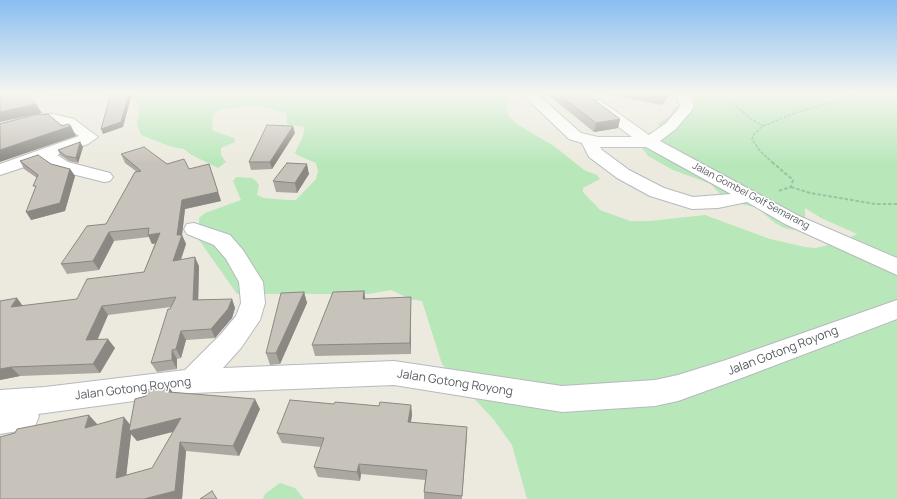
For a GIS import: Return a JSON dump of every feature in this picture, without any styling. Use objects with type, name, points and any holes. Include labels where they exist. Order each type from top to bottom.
[{"type":"street","name":"Jalan Gombel Golf Semarang","points":[[558,117],[575,136],[589,141],[649,142],[792,220],[897,267]]},
{"type":"street","points":[[615,117],[649,142],[670,126],[678,117]]},
{"type":"street","points":[[0,129],[47,118],[69,122],[90,137],[86,140],[0,170]]},
{"type":"street","points":[[589,141],[595,154],[623,174],[658,192],[692,203],[718,202],[750,196]]},
{"type":"street","points":[[44,154],[62,166],[104,177]]},
{"type":"street","points":[[194,229],[222,240],[235,255],[251,282],[253,303],[247,320],[231,341],[194,381]]},
{"type":"street","name":"Jalan Gotong Royong","points":[[8,413],[194,381],[394,373],[562,400],[655,393],[678,388],[729,371],[897,309]]},
{"type":"path","points":[[749,117],[764,126]]},
{"type":"path","points":[[785,117],[764,126],[754,134],[752,139],[760,151],[793,180],[791,187]]},
{"type":"path","points":[[750,196],[791,187],[810,193],[875,204],[897,204]]},
{"type":"green space","points":[[138,117],[213,117],[212,129],[234,138],[235,142],[221,148],[221,155],[226,162],[218,168],[190,154],[184,149],[172,147],[141,135],[137,124]]},
{"type":"green space","points":[[286,117],[509,117],[520,126],[554,146],[584,170],[597,175],[600,179],[583,188],[583,192],[600,210],[630,221],[650,221],[705,215],[770,239],[816,248],[840,242],[857,234],[821,218],[805,208],[805,222],[794,230],[784,228],[775,223],[757,208],[734,202],[719,193],[711,184],[673,170],[648,156],[642,148],[667,135],[658,124],[668,117],[897,117],[897,499],[527,499],[512,445],[494,420],[442,364],[422,301],[410,299],[391,290],[369,294],[237,294],[199,240],[199,218],[205,213],[241,200],[233,181],[236,177],[252,178],[256,181],[259,185],[257,195],[264,198],[287,200],[296,200],[316,179],[318,171],[316,163],[295,153],[305,127],[287,124]]},
{"type":"green space","points":[[280,483],[295,488],[304,499],[263,499],[265,494]]},
{"type":"building","points":[[25,117],[52,117],[62,126],[68,124],[71,126],[0,150],[0,124]]},
{"type":"building","points":[[104,117],[122,117],[121,122],[101,129]]},
{"type":"building","points":[[589,117],[618,117],[620,119],[596,123]]},
{"type":"building","points":[[267,125],[293,126],[270,162],[249,162]]},
{"type":"building","points":[[80,142],[76,158],[66,156],[58,150]]},
{"type":"building","points":[[144,147],[167,164],[184,159],[189,169],[209,164],[218,192],[182,200],[177,235],[182,235],[173,261],[195,257],[193,300],[232,299],[228,309],[211,329],[181,331],[176,349],[172,350],[172,360],[151,363],[168,309],[170,309],[176,297],[102,306],[86,340],[108,339],[93,364],[11,367],[0,369],[0,301],[17,298],[11,307],[77,299],[87,279],[144,272],[160,233],[148,235],[149,228],[109,232],[93,261],[61,264],[87,226],[106,224],[135,172],[141,171],[121,154]]},
{"type":"building","points":[[38,155],[51,164],[70,169],[60,203],[26,212],[36,186],[33,186],[38,175],[20,161]]},
{"type":"building","points":[[287,163],[307,164],[295,183],[273,181]]},
{"type":"building","points":[[364,291],[363,299],[411,297],[410,343],[312,345],[333,292]]},
{"type":"building","points":[[304,292],[276,353],[266,353],[281,293]]},
{"type":"building","points":[[169,387],[169,392],[255,399],[233,446],[180,442],[175,491],[144,499],[0,499],[0,437],[15,433],[17,429],[89,415],[85,428],[124,417],[116,478],[152,468],[181,418],[129,431],[135,399],[146,396],[147,390]]},
{"type":"building","points":[[290,400],[379,406],[380,402],[411,405],[408,422],[467,427],[462,496],[424,492],[427,470],[359,464],[357,472],[314,467],[324,438],[277,433]]},
{"type":"building","points":[[212,491],[217,499],[200,499]]}]
